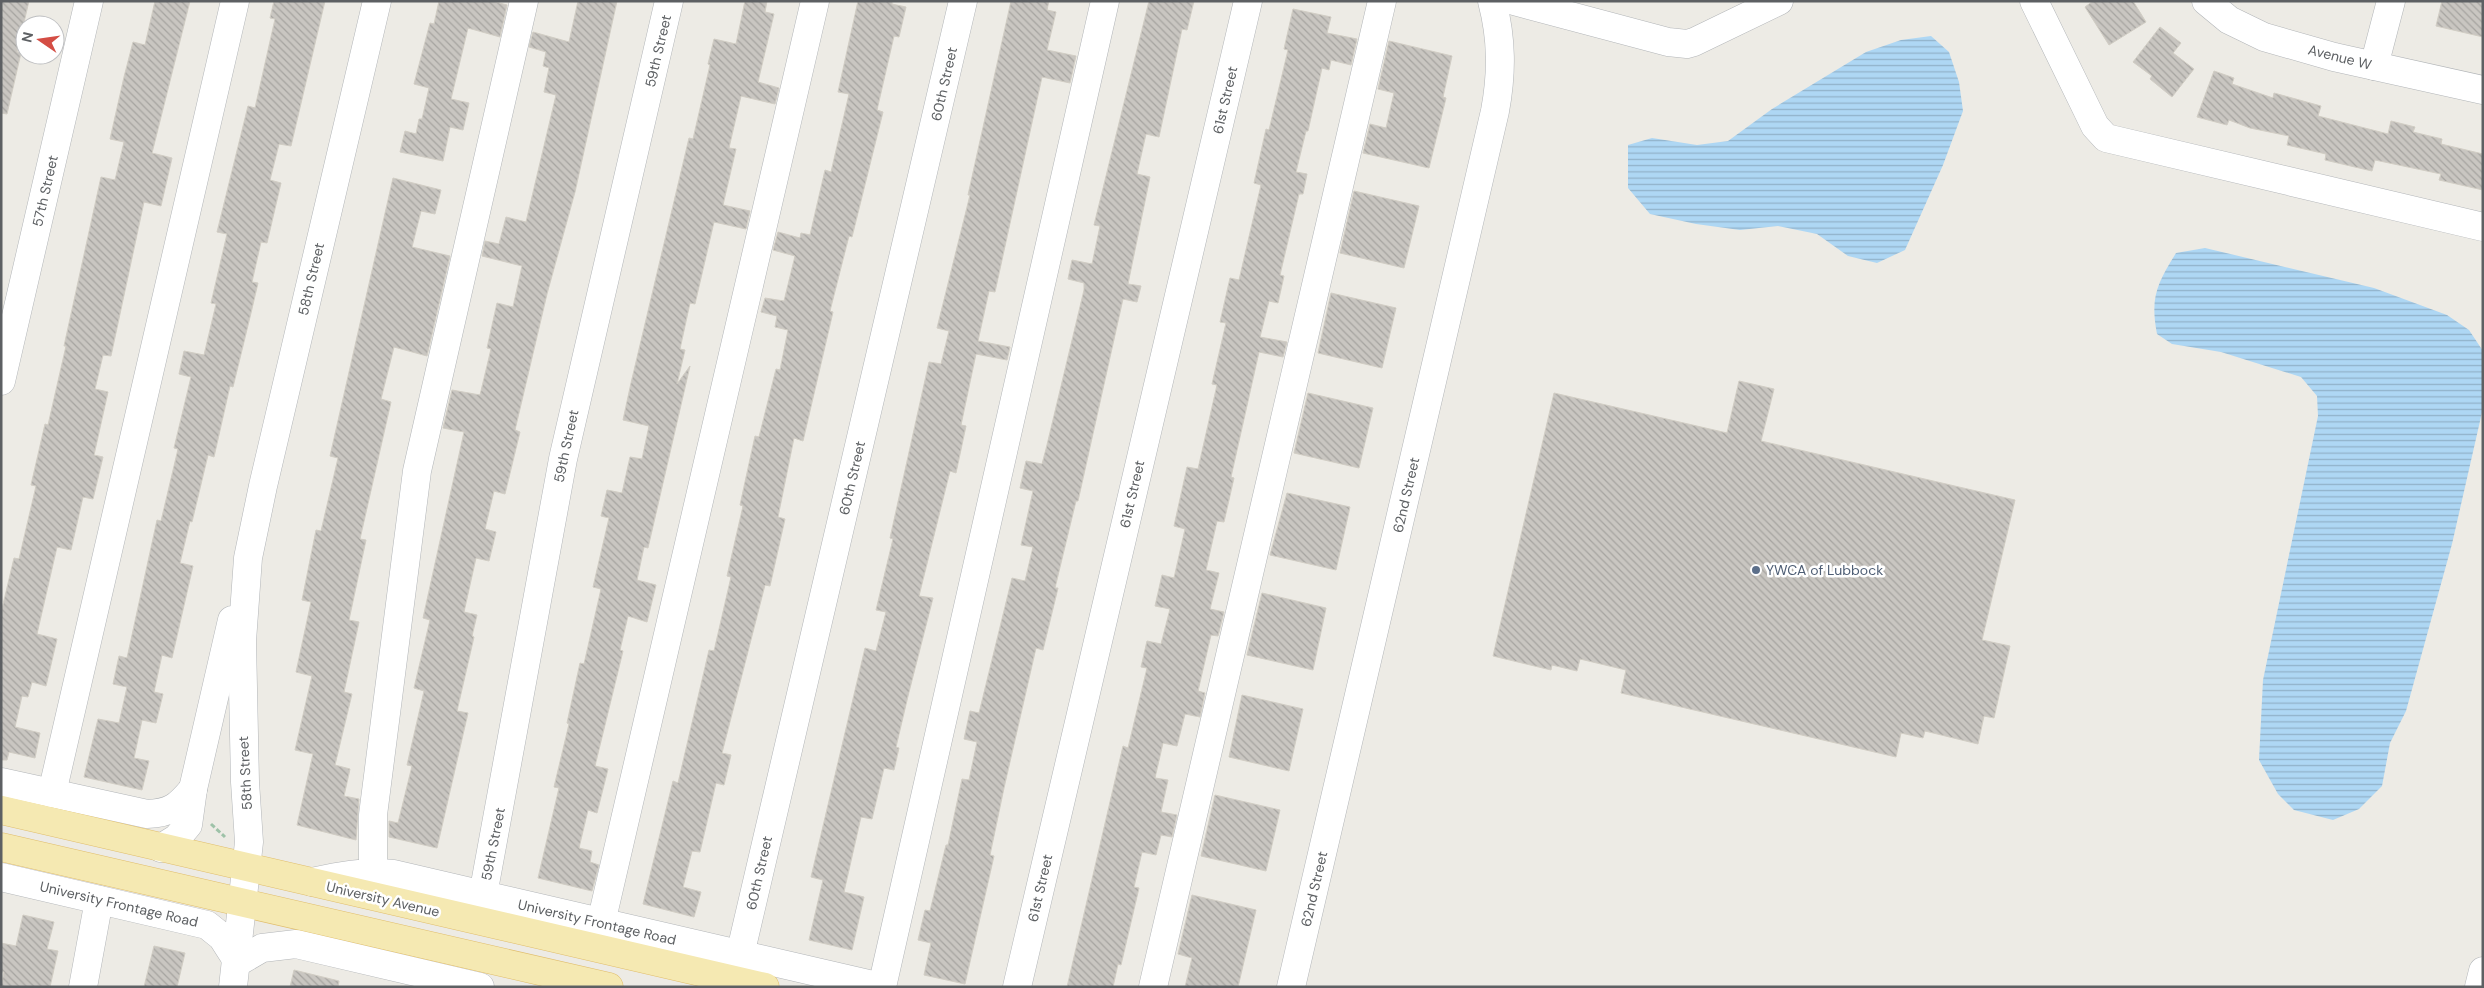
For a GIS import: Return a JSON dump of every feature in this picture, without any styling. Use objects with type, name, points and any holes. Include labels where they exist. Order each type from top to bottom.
[{"type":"main road","name":"University Avenue","points":[[1,810],[765,987]]},
{"type":"main road","points":[[1,847],[609,987]]},
{"type":"street","name":"57th Street","points":[[1,381],[89,1]]},
{"type":"street","points":[[52,793],[235,1]]},
{"type":"street","name":"58th Street","points":[[161,848],[176,838],[188,825],[192,788],[216,682],[248,558],[263,486],[377,1]]},
{"type":"street","points":[[373,872],[373,816],[417,471],[524,1]]},
{"type":"street","name":"59th Street","points":[[484,895],[563,459],[670,1]]},
{"type":"street","points":[[601,923],[815,1]]},
{"type":"street","name":"60th Street","points":[[740,955],[963,1]]},
{"type":"street","points":[[882,987],[1106,1]]},
{"type":"street","name":"61st Street","points":[[1017,987],[1248,1]]},
{"type":"street","points":[[1153,987],[1382,1]]},
{"type":"street","name":"62nd Street","points":[[1291,987],[1495,111],[1501,69],[1499,34],[1492,1]]},
{"type":"street","points":[[1514,1],[1668,42],[1686,44],[1779,1]]},
{"type":"street","points":[[2034,1],[2095,126],[2106,138],[2483,227]]},
{"type":"street","name":"Avenue W","points":[[2206,1],[2229,20],[2264,37],[2374,66],[2483,90]]},
{"type":"street","points":[[2374,66],[2391,1]]},
{"type":"street","name":"58th Street","points":[[235,974],[249,842],[245,782],[242,641],[248,558]]},
{"type":"street","points":[[1,782],[147,814],[162,813],[178,806],[192,788]]},
{"type":"street","points":[[1,793],[52,822]]},
{"type":"street","points":[[48,858],[105,901],[83,987]]},
{"type":"street","name":"University Frontage Road","points":[[312,882],[348,874],[373,872],[393,874],[882,987]]},
{"type":"street","name":"University Frontage Road","points":[[1,877],[207,925],[222,937],[235,974]]},
{"type":"street","points":[[303,916],[382,971]]},
{"type":"street","points":[[235,974],[262,948],[280,944],[296,944],[382,971],[480,987]]},
{"type":"street","points":[[2479,987],[2483,971]]},
{"type":"water","points":[[1931,36],[1949,52],[1959,82],[1963,111],[1943,165],[1905,250],[1877,263],[1848,256],[1817,234],[1778,226],[1740,230],[1696,224],[1650,214],[1628,188],[1628,145],[1652,138],[1697,145],[1728,141],[1772,109],[1866,52],[1901,40]]},
{"type":"water","points":[[2205,248],[2374,288],[2447,315],[2469,330],[2483,351],[2483,408],[2452,544],[2406,711],[2390,743],[2382,786],[2359,809],[2333,820],[2294,810],[2278,794],[2259,760],[2263,680],[2318,416],[2317,396],[2301,377],[2221,352],[2172,344],[2157,334],[2154,310],[2155,300],[2164,274],[2176,253]]},
{"type":"building","points":[[1,1],[29,1],[26,15],[15,15],[15,65],[18,65],[7,114],[1,113]]},
{"type":"building","points":[[155,1],[190,1],[152,153],[172,158],[161,206],[144,202],[111,356],[103,355],[95,389],[108,392],[94,455],[103,457],[93,499],[83,497],[71,550],[57,547],[37,634],[57,639],[46,686],[32,682],[28,697],[22,696],[15,727],[40,733],[35,758],[9,752],[7,760],[1,760],[1,613],[14,558],[19,559],[36,486],[31,485],[45,424],[48,425],[66,346],[64,346],[101,177],[115,180],[124,142],[110,139],[124,77],[133,42],[145,45]]},
{"type":"building","points":[[274,1],[325,1],[291,146],[279,144],[270,180],[281,183],[267,243],[261,242],[252,282],[258,283],[251,313],[233,387],[230,386],[214,457],[208,455],[180,563],[193,566],[172,658],[162,655],[154,692],[163,694],[156,723],[142,720],[134,758],[149,761],[142,790],[84,777],[98,719],[119,723],[127,687],[113,684],[119,656],[127,658],[157,520],[161,521],[178,449],[174,448],[191,377],[179,374],[184,351],[204,355],[216,304],[211,303],[227,234],[217,232],[248,106],[255,108],[275,19],[270,18]]},
{"type":"building","points":[[439,1],[492,1],[507,5],[500,37],[468,28],[451,99],[469,103],[463,130],[450,127],[443,161],[400,152],[405,131],[416,134],[419,119],[422,119],[429,88],[414,84],[430,23],[434,24]]},
{"type":"building","points":[[578,1],[617,1],[575,192],[547,294],[515,430],[520,432],[505,494],[494,491],[485,529],[496,532],[489,561],[476,558],[464,612],[477,615],[472,636],[474,637],[457,711],[468,713],[437,848],[389,837],[389,821],[398,823],[412,766],[407,765],[424,691],[414,688],[430,620],[423,618],[464,432],[443,428],[452,390],[480,395],[491,349],[487,348],[497,303],[513,307],[522,266],[482,256],[485,241],[499,244],[506,217],[526,222],[556,95],[544,92],[549,68],[543,66],[546,52],[529,47],[533,32],[569,42]]},
{"type":"building","points":[[745,1],[767,1],[765,12],[774,14],[758,82],[779,88],[775,104],[741,96],[729,148],[736,149],[723,205],[750,211],[746,229],[714,222],[695,304],[690,303],[680,349],[685,350],[677,384],[690,366],[648,548],[644,547],[637,580],[656,585],[647,622],[628,616],[620,650],[623,651],[595,766],[608,769],[597,813],[588,810],[579,848],[592,851],[590,862],[599,865],[592,891],[538,878],[559,788],[554,787],[569,724],[567,723],[580,663],[584,664],[601,589],[593,587],[609,518],[601,516],[607,490],[622,493],[630,457],[642,459],[649,426],[623,420],[631,383],[689,138],[693,139],[714,39],[736,44]]},
{"type":"building","points":[[858,1],[892,1],[892,4],[906,7],[899,37],[894,36],[877,110],[883,112],[852,237],[849,236],[830,311],[833,312],[803,441],[794,438],[778,517],[785,519],[770,586],[765,585],[722,753],[731,755],[724,785],[716,783],[700,852],[692,851],[683,887],[701,892],[694,917],[643,904],[673,781],[678,783],[709,650],[714,651],[731,577],[727,576],[743,506],[740,505],[755,436],[759,437],[776,369],[780,370],[788,330],[775,327],[777,316],[761,312],[765,298],[784,301],[795,256],[773,250],[778,232],[800,238],[801,233],[810,235],[825,170],[831,172],[849,94],[838,92]]},
{"type":"building","points":[[1011,1],[1049,1],[1047,10],[1056,12],[1047,50],[1076,56],[1070,83],[1042,77],[995,292],[989,291],[978,341],[1010,347],[1007,360],[976,354],[961,425],[966,426],[956,473],[950,471],[919,596],[933,598],[896,747],[899,748],[894,770],[884,768],[872,819],[861,817],[844,892],[864,897],[852,950],[809,940],[823,880],[811,877],[865,648],[876,651],[886,612],[876,610],[893,539],[890,538],[929,362],[941,364],[949,331],[937,328],[970,195],[968,195]]},
{"type":"building","points":[[1149,1],[1194,1],[1187,30],[1182,29],[1159,137],[1146,134],[1137,174],[1150,177],[1128,284],[1141,286],[1137,302],[1123,299],[1078,501],[1076,501],[1055,588],[1058,588],[1043,650],[1036,648],[1004,788],[990,855],[994,856],[965,984],[924,975],[931,943],[918,940],[925,910],[930,911],[946,845],[948,845],[962,779],[969,780],[977,742],[964,739],[970,711],[979,713],[1012,578],[1025,581],[1033,547],[1021,545],[1033,491],[1020,488],[1026,461],[1042,464],[1046,449],[1084,290],[1084,283],[1068,279],[1072,260],[1092,264],[1100,226],[1094,225]]},
{"type":"building","points":[[2093,1],[2133,1],[2146,22],[2109,45],[2085,7]]},
{"type":"building","points":[[2442,1],[2483,1],[2483,37],[2436,26]]},
{"type":"building","points":[[1293,9],[1331,17],[1327,33],[1357,39],[1351,65],[1331,60],[1329,70],[1322,68],[1308,131],[1306,131],[1296,172],[1307,174],[1303,194],[1299,194],[1280,275],[1284,276],[1278,303],[1269,301],[1260,337],[1287,342],[1283,357],[1259,352],[1231,477],[1234,478],[1224,522],[1217,521],[1206,570],[1219,573],[1210,609],[1224,612],[1218,636],[1211,635],[1198,691],[1205,693],[1200,717],[1185,714],[1177,746],[1163,743],[1155,778],[1168,780],[1161,812],[1177,815],[1172,837],[1161,835],[1156,855],[1142,852],[1134,887],[1139,888],[1121,965],[1118,964],[1113,987],[1067,987],[1123,746],[1128,748],[1147,668],[1141,667],[1147,641],[1161,644],[1170,609],[1155,606],[1162,575],[1174,578],[1185,529],[1174,526],[1187,467],[1198,469],[1217,385],[1212,384],[1226,323],[1220,322],[1230,278],[1239,280],[1261,185],[1254,183],[1266,129],[1269,130],[1288,50],[1284,49]]},
{"type":"building","points":[[2160,27],[2181,43],[2173,53],[2194,69],[2172,97],[2150,79],[2152,76],[2133,62]]},
{"type":"building","points":[[1389,41],[1452,56],[1443,97],[1446,98],[1429,168],[1363,153],[1370,124],[1386,128],[1394,93],[1378,89]]},
{"type":"building","points":[[2214,71],[2234,78],[2232,84],[2273,98],[2274,93],[2321,106],[2318,116],[2388,134],[2391,121],[2415,127],[2413,132],[2442,139],[2441,144],[2483,154],[2483,190],[2439,180],[2441,174],[2375,160],[2372,171],[2325,160],[2326,154],[2287,145],[2289,136],[2250,128],[2229,120],[2227,125],[2197,117]]},
{"type":"building","points":[[393,178],[441,190],[435,214],[421,211],[412,247],[450,256],[427,356],[394,347],[381,399],[391,402],[360,539],[366,540],[349,620],[359,622],[344,692],[352,694],[335,765],[350,769],[344,796],[359,799],[356,840],[297,825],[313,754],[295,750],[312,676],[296,672],[311,602],[302,600],[316,530],[321,531],[338,458],[330,456]]},
{"type":"building","points":[[1354,191],[1419,206],[1404,268],[1340,253]]},
{"type":"building","points":[[1331,293],[1396,308],[1382,368],[1318,353]]},
{"type":"building","name":"YWCA of Lubbock","points":[[1739,381],[1774,389],[1761,441],[2015,500],[1982,640],[2010,646],[1994,718],[1984,716],[1978,744],[1925,731],[1923,738],[1901,733],[1896,757],[1621,693],[1626,670],[1580,659],[1577,671],[1552,665],[1551,670],[1493,656],[1554,393],[1727,433]]},
{"type":"building","points":[[1308,393],[1373,408],[1359,468],[1294,453]]},
{"type":"building","points":[[1287,493],[1350,507],[1336,570],[1270,555]]},
{"type":"building","points":[[1262,593],[1326,608],[1313,670],[1247,655]]},
{"type":"building","points":[[1242,695],[1303,709],[1289,771],[1229,757]]},
{"type":"building","points":[[1215,795],[1280,810],[1266,871],[1201,856]]},
{"type":"building","points":[[1192,895],[1256,910],[1238,987],[1185,987],[1192,958],[1178,954]]},
{"type":"building","points":[[23,915],[54,922],[47,949],[58,951],[50,987],[1,987],[4,972],[1,972],[1,943],[16,946]]},
{"type":"building","points":[[154,946],[185,953],[177,987],[144,987]]},
{"type":"building","points":[[294,970],[339,981],[338,987],[290,987]]},
{"type":"place","name":"YWCA of Lubbock","points":[[1756,570]]}]
